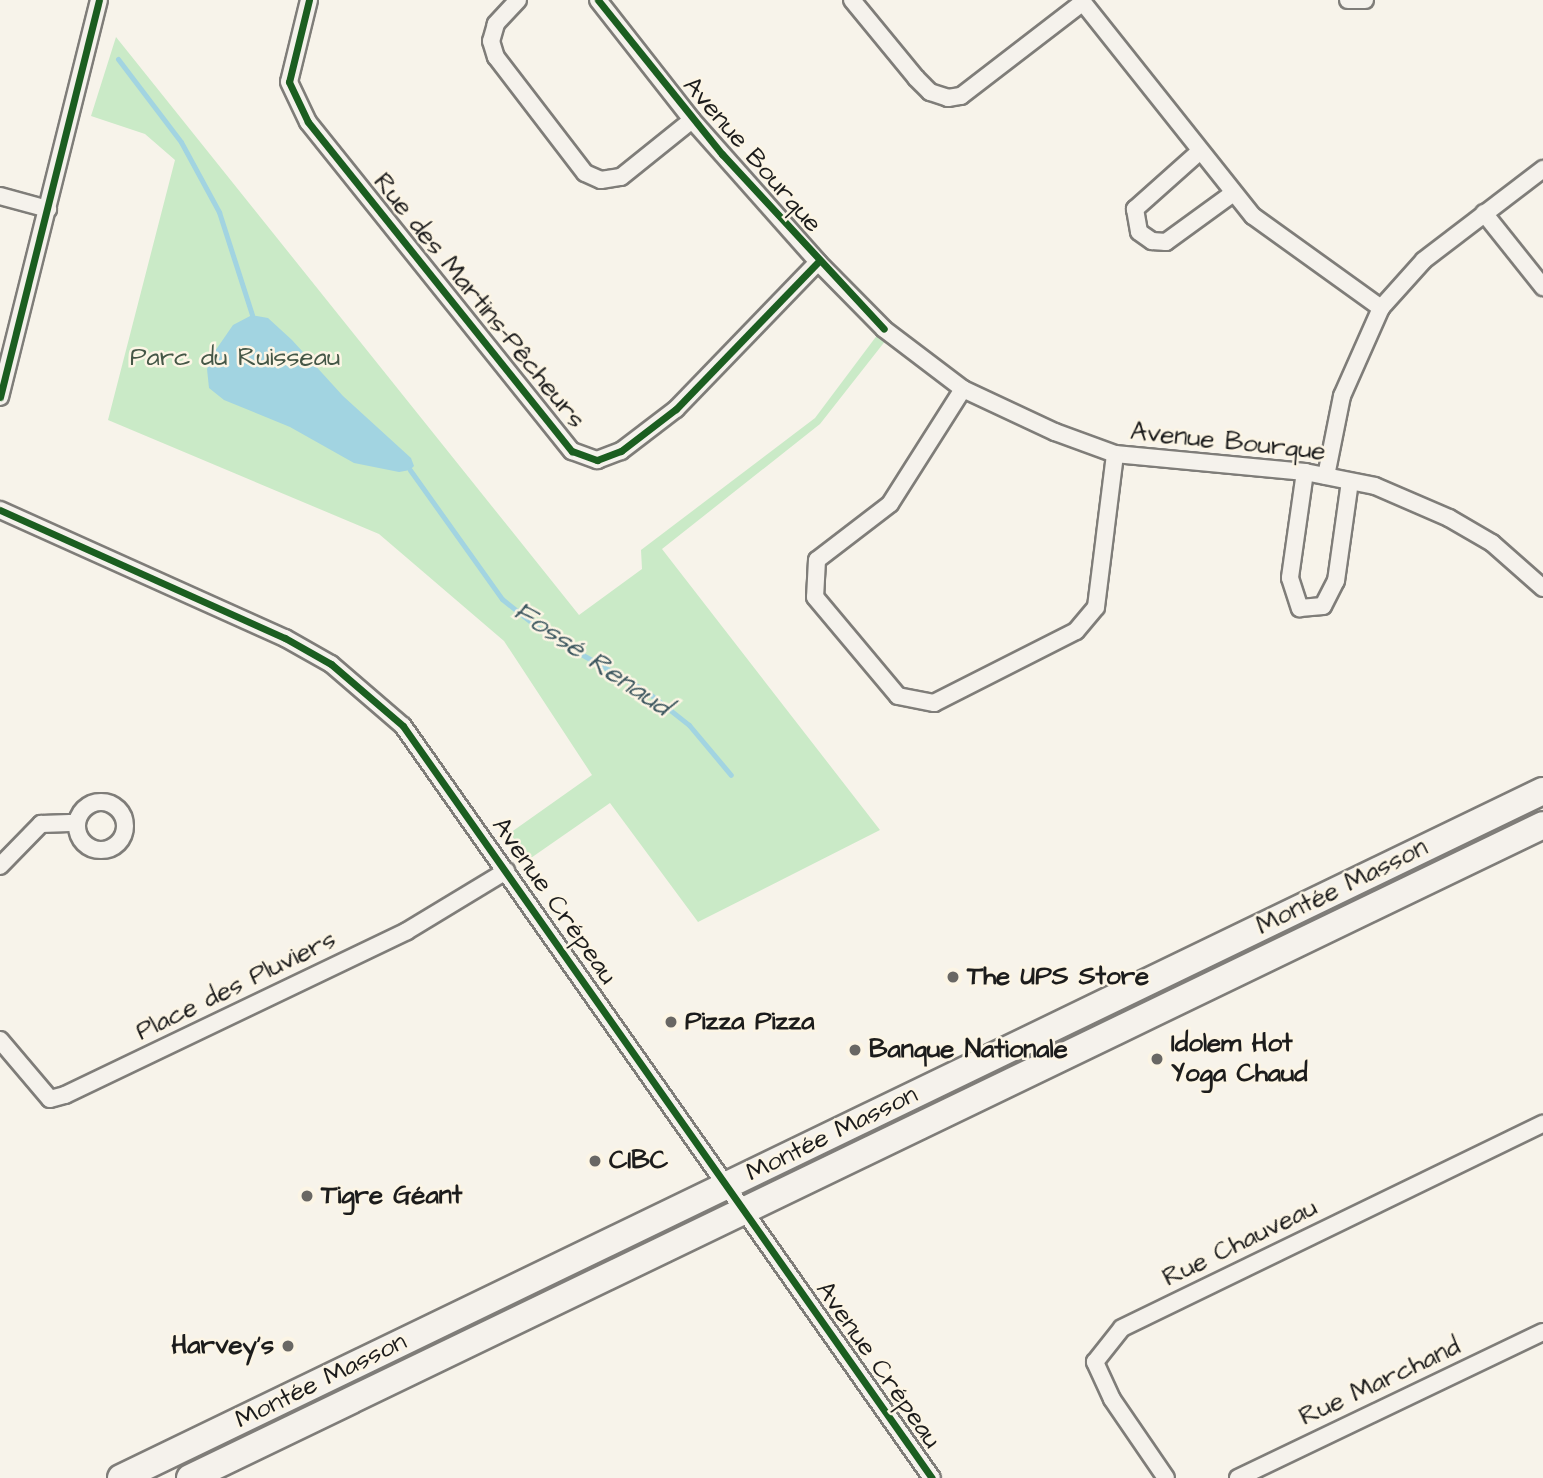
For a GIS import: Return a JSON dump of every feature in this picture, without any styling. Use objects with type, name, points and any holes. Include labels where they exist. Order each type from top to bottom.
[{"type":"main road","name":"Montée Masson","points":[[121,1478],[1543,791]]},
{"type":"main road","name":"Montée Masson","points":[[190,1478],[1543,825]]},
{"type":"main road","points":[[1173,970],[1186,996]]},
{"type":"street","points":[[0,397],[99,0]]},
{"type":"street","name":"Rue des Martins-Pêcheurs","points":[[309,0],[289,82],[308,122],[572,451],[597,460],[621,451],[676,409],[817,261]]},
{"type":"street","points":[[519,0],[496,24],[491,41],[496,57],[585,173],[601,180],[621,177],[692,120]]},
{"type":"street","name":"Avenue Bourque","points":[[598,0],[692,120],[817,261],[884,328],[963,389],[1055,432],[1115,454],[1305,472],[1376,486],[1449,518],[1492,543],[1543,587]]},
{"type":"street","points":[[852,0],[916,78],[930,92],[948,98],[961,96],[1082,1],[1232,194],[1273,232],[1381,308]]},
{"type":"street","points":[[1348,0],[1365,0]]},
{"type":"street","points":[[1199,152],[1135,208],[1139,232],[1153,241],[1166,242],[1232,194]]},
{"type":"street","points":[[1326,476],[1342,396],[1381,308],[1424,260],[1543,169]]},
{"type":"street","points":[[0,196],[48,209]]},
{"type":"street","points":[[1484,213],[1543,287]]},
{"type":"street","points":[[963,389],[890,504],[817,560],[815,597],[898,696],[934,703],[1076,631],[1096,607],[1115,454]]},
{"type":"street","points":[[1305,472],[1290,578],[1300,608],[1323,606],[1336,581],[1350,482]]},
{"type":"street","name":"Avenue Crépeau","points":[[0,510],[285,638],[331,664],[412,736],[729,1184],[932,1478]]},
{"type":"street","points":[[0,866],[40,824],[77,823]]},
{"type":"street","name":"Place des Pluviers","points":[[0,1040],[50,1099],[65,1095],[407,930],[506,870]]},
{"type":"street","name":"Rue Chauveau","points":[[1166,1478],[1112,1399],[1095,1362],[1122,1328],[1543,1125]]},
{"type":"street","name":"Rue Marchand","points":[[1238,1478],[1543,1332]]},
{"type":"green space","name":"Parc du Ruisseau","points":[[116,37],[579,615],[642,569],[641,550],[815,418],[878,334],[886,340],[820,424],[662,549],[880,830],[698,922],[610,803],[528,860],[510,833],[592,775],[504,641],[379,534],[108,420],[175,160],[145,134],[91,116]]},
{"type":"water","points":[[252,315],[268,318],[292,340],[343,396],[411,458],[414,466],[410,470],[399,472],[354,463],[290,427],[224,400],[209,388],[207,369],[213,354],[233,325]]},
{"type":"waterway","name":"Fossé Renaud","points":[[118,59],[181,142],[219,212],[252,315]]},
{"type":"waterway","name":"Fossé Renaud","points":[[410,470],[502,599],[546,634],[646,691],[689,725],[731,775]]},
{"type":"cycle path","points":[[0,397],[99,0]]},
{"type":"cycle path","points":[[309,0],[289,82],[308,122],[572,451],[597,460],[621,451],[676,409],[818,262]]},
{"type":"cycle path","points":[[598,0],[722,154],[884,329]]},
{"type":"cycle path","points":[[0,510],[285,638],[331,664],[403,726],[932,1478]]},
{"type":"place","name":"The UPS Store","points":[[953,977]]},
{"type":"place","name":"Pizza Pizza","points":[[671,1022]]},
{"type":"place","name":"Banque Nationale","points":[[855,1050]]},
{"type":"place","name":"Idolem Hot Yoga Chaud","points":[[1157,1059]]},
{"type":"place","name":"CIBC","points":[[595,1161]]},
{"type":"place","name":"Tigre Géant","points":[[307,1196]]},
{"type":"place","name":"Harvey's","points":[[288,1346]]}]
